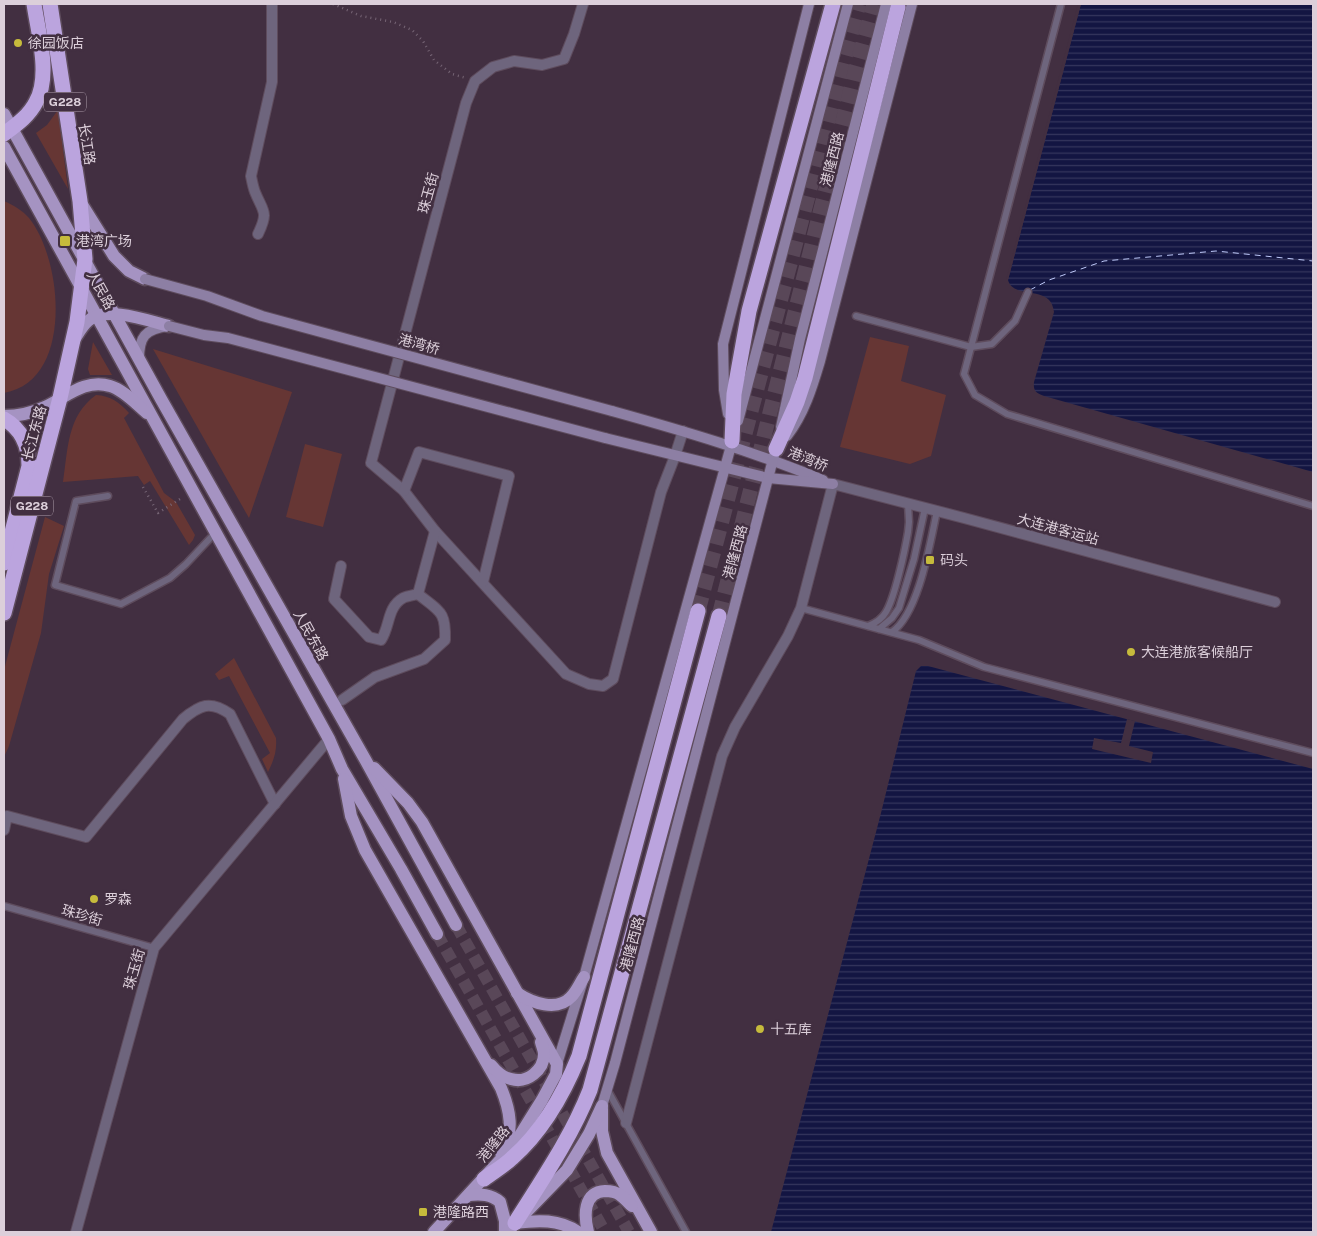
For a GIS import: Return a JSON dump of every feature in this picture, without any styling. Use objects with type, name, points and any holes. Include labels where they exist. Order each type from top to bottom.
[{"type":"highway","name":"G228","points":[[8,131],[28,114],[37,101],[43,85],[43,67],[34,4]]},
{"type":"highway","name":"长江路","points":[[50,4],[80,201],[85,259]]},
{"type":"highway","points":[[731,444],[734,394],[749,312],[833,4]]},
{"type":"highway","points":[[775,454],[805,378],[899,5]]},
{"type":"highway","name":"长江东路","points":[[4,613],[60,398],[82,288],[85,259]]},
{"type":"highway","name":"长江东路","points":[[4,418],[18,431],[25,442],[29,454],[29,466],[4,563]]},
{"type":"highway","points":[[484,1179],[512,1158],[533,1136],[569,1083],[579,1056],[698,611]]},
{"type":"highway","points":[[509,1229],[570,1134],[590,1090],[719,616]]},
{"type":"main road","points":[[731,444],[724,390],[724,344],[809,4]]},
{"type":"main road","name":"港隆西路","points":[[557,1064],[584,977],[725,467],[848,4]]},
{"type":"main road","name":"人民路","points":[[4,114],[8,131],[85,259],[139,360]]},
{"type":"main road","name":"人民路","points":[[4,147],[156,422]]},
{"type":"main road","points":[[80,201],[114,256],[129,270],[146,280]]},
{"type":"main road","name":"港湾桥","points":[[146,280],[207,296],[262,316],[731,444],[775,454],[833,484]]},
{"type":"main road","points":[[72,342],[89,320],[97,315],[114,314],[129,316],[169,326]]},
{"type":"main road","points":[[139,360],[139,346],[143,337],[156,328],[169,326]]},
{"type":"main road","name":"港湾桥","points":[[169,326],[204,335],[228,338],[675,456],[768,478],[833,484]]},
{"type":"main road","name":"人民东路","points":[[139,360],[366,761],[456,925]]},
{"type":"main road","points":[[4,418],[31,413],[47,407],[78,388],[95,384],[110,386],[125,394],[156,422],[328,739],[342,769],[437,934]]},
{"type":"main road","name":"港隆西路","points":[[602,1106],[615,1064],[775,454]]},
{"type":"main road","points":[[366,761],[399,793],[422,822],[557,1064]]},
{"type":"main road","points":[[342,769],[351,816],[365,850],[501,1088],[508,1105],[509,1135],[504,1148],[484,1179]]},
{"type":"main road","points":[[516,992],[536,1003],[560,1004],[571,997],[584,977]]},
{"type":"main road","points":[[482,1055],[496,1071],[509,1079],[520,1081],[532,1076],[541,1068],[544,1054],[540,1034]]},
{"type":"main road","name":"港隆路","points":[[434,1232],[514,1145],[556,1074],[557,1064]]},
{"type":"main road","points":[[590,1090],[603,1080],[615,1064]]},
{"type":"main road","points":[[602,1106],[602,1131],[607,1153],[650,1232]]},
{"type":"main road","points":[[509,1229],[567,1170],[589,1134],[602,1106]]},
{"type":"main road","points":[[588,1232],[584,1219],[585,1210],[590,1198],[598,1192],[611,1191],[620,1195],[641,1215]]},
{"type":"main road","points":[[469,1195],[488,1195],[500,1202],[509,1229]]},
{"type":"main road","points":[[509,1229],[544,1221],[558,1222],[570,1226],[578,1232]]},
{"type":"street","points":[[258,234],[264,222],[264,208],[254,191],[251,176],[272,82],[272,4]]},
{"type":"street","name":"珠玉街","points":[[404,491],[371,463],[466,103],[476,81],[493,67],[514,60],[542,65],[564,59],[583,4]]},
{"type":"street","points":[[483,582],[509,476],[419,452],[404,491],[435,531],[566,674],[589,684],[603,686],[613,679],[661,492],[683,431]]},
{"type":"street","points":[[626,1123],[722,756],[735,727],[788,636],[801,608],[833,484]]},
{"type":"street","name":"大连港客运站","points":[[833,484],[1275,602]]},
{"type":"street","points":[[418,594],[435,531]]},
{"type":"street","points":[[340,566],[334,599],[369,637],[381,640],[385,634],[392,609],[403,598],[418,594]]},
{"type":"street","points":[[342,700],[375,677],[424,658],[446,640],[446,623],[440,612],[418,594]]},
{"type":"street","points":[[4,830],[8,816],[86,837],[183,719],[196,708],[210,706],[219,706],[230,714],[275,804]]},
{"type":"street","name":"珠玉街","points":[[76,1232],[154,948],[328,739]]},
{"type":"lane","points":[[1061,4],[964,374],[975,395],[1007,414],[1313,506]]},
{"type":"lane","points":[[856,316],[971,347],[992,344],[1015,321],[1028,292]]},
{"type":"lane","points":[[108,496],[76,501],[55,585],[121,604],[170,578],[216,532]]},
{"type":"lane","points":[[868,626],[882,617],[888,610],[908,532],[908,504]]},
{"type":"lane","points":[[879,629],[892,618],[899,608],[918,542],[925,508]]},
{"type":"lane","points":[[892,632],[904,620],[911,608],[925,562],[937,511]]},
{"type":"lane","points":[[801,608],[918,640],[984,667],[1313,753]]},
{"type":"lane","name":"珠珍街","points":[[4,906],[154,948]]},
{"type":"lane","points":[[607,1089],[686,1232]]},
{"type":"path","points":[[333,4],[361,16],[393,22],[412,30],[423,41],[434,60],[452,74],[476,81]]},
{"type":"path","points":[[143,487],[158,512],[180,499]]},
{"type":"shaded area","points":[[1081,4],[1313,4],[1313,472],[1044,396],[1037,393],[1034,388],[1034,382],[1054,312],[1051,303],[1046,298],[1017,290],[1008,280]]},
{"type":"shaded area","points":[[58,110],[68,189],[36,133],[47,125]]},
{"type":"shaded area","name":"港湾广场","points":[[4,201],[26,215],[41,237],[49,261],[56,317],[52,343],[42,366],[27,384],[4,393]]},
{"type":"shaded area","points":[[870,337],[909,346],[901,381],[946,395],[931,456],[910,464],[840,447]]},
{"type":"shaded area","points":[[93,342],[112,375],[90,375],[88,369]]},
{"type":"shaded area","points":[[153,349],[292,392],[249,518]]},
{"type":"shaded area","points":[[96,395],[114,400],[129,413],[124,418],[164,493],[176,502],[195,535],[189,545],[150,481],[144,485],[138,476],[63,482],[70,434],[74,423],[86,403]]},
{"type":"shaded area","points":[[305,444],[342,454],[323,527],[286,517]]},
{"type":"shaded area","points":[[45,517],[64,526],[49,574],[41,633],[9,746],[4,757],[4,670]]},
{"type":"shaded area","points":[[234,658],[276,738],[275,755],[268,772],[262,759],[270,753],[229,676],[219,680],[215,674]]},
{"type":"shaded area","points":[[921,666],[928,666],[1313,769],[1313,1232],[771,1232],[881,813],[916,671]]},
{"type":"pier","points":[[1078,4],[1081,4],[1008,280],[1006,280]]},
{"type":"pier","points":[[1127,719],[1135,721],[1129,746],[1153,752],[1151,763],[1092,749],[1094,738],[1121,743]]},
{"type":"ferry route","points":[[1030,290],[1049,280],[1104,261],[1216,251],[1313,261]]},
{"type":"tunnel","points":[[698,611],[859,4]]},
{"type":"tunnel","points":[[719,616],[874,4]]},
{"type":"tunnel","points":[[456,925],[629,1232]]},
{"type":"tunnel","points":[[437,934],[605,1232]]},
{"type":"place","name":"徐园饭店","points":[[18,43]]},
{"type":"place","name":"港湾广场","points":[[65,241]]},
{"type":"place","name":"码头","points":[[930,560]]},
{"type":"place","name":"大连港旅客候船厅","points":[[1131,652]]},
{"type":"place","name":"罗森","points":[[94,899]]},
{"type":"place","name":"十五库","points":[[760,1029]]},
{"type":"place","name":"港隆路西","points":[[423,1212]]}]
